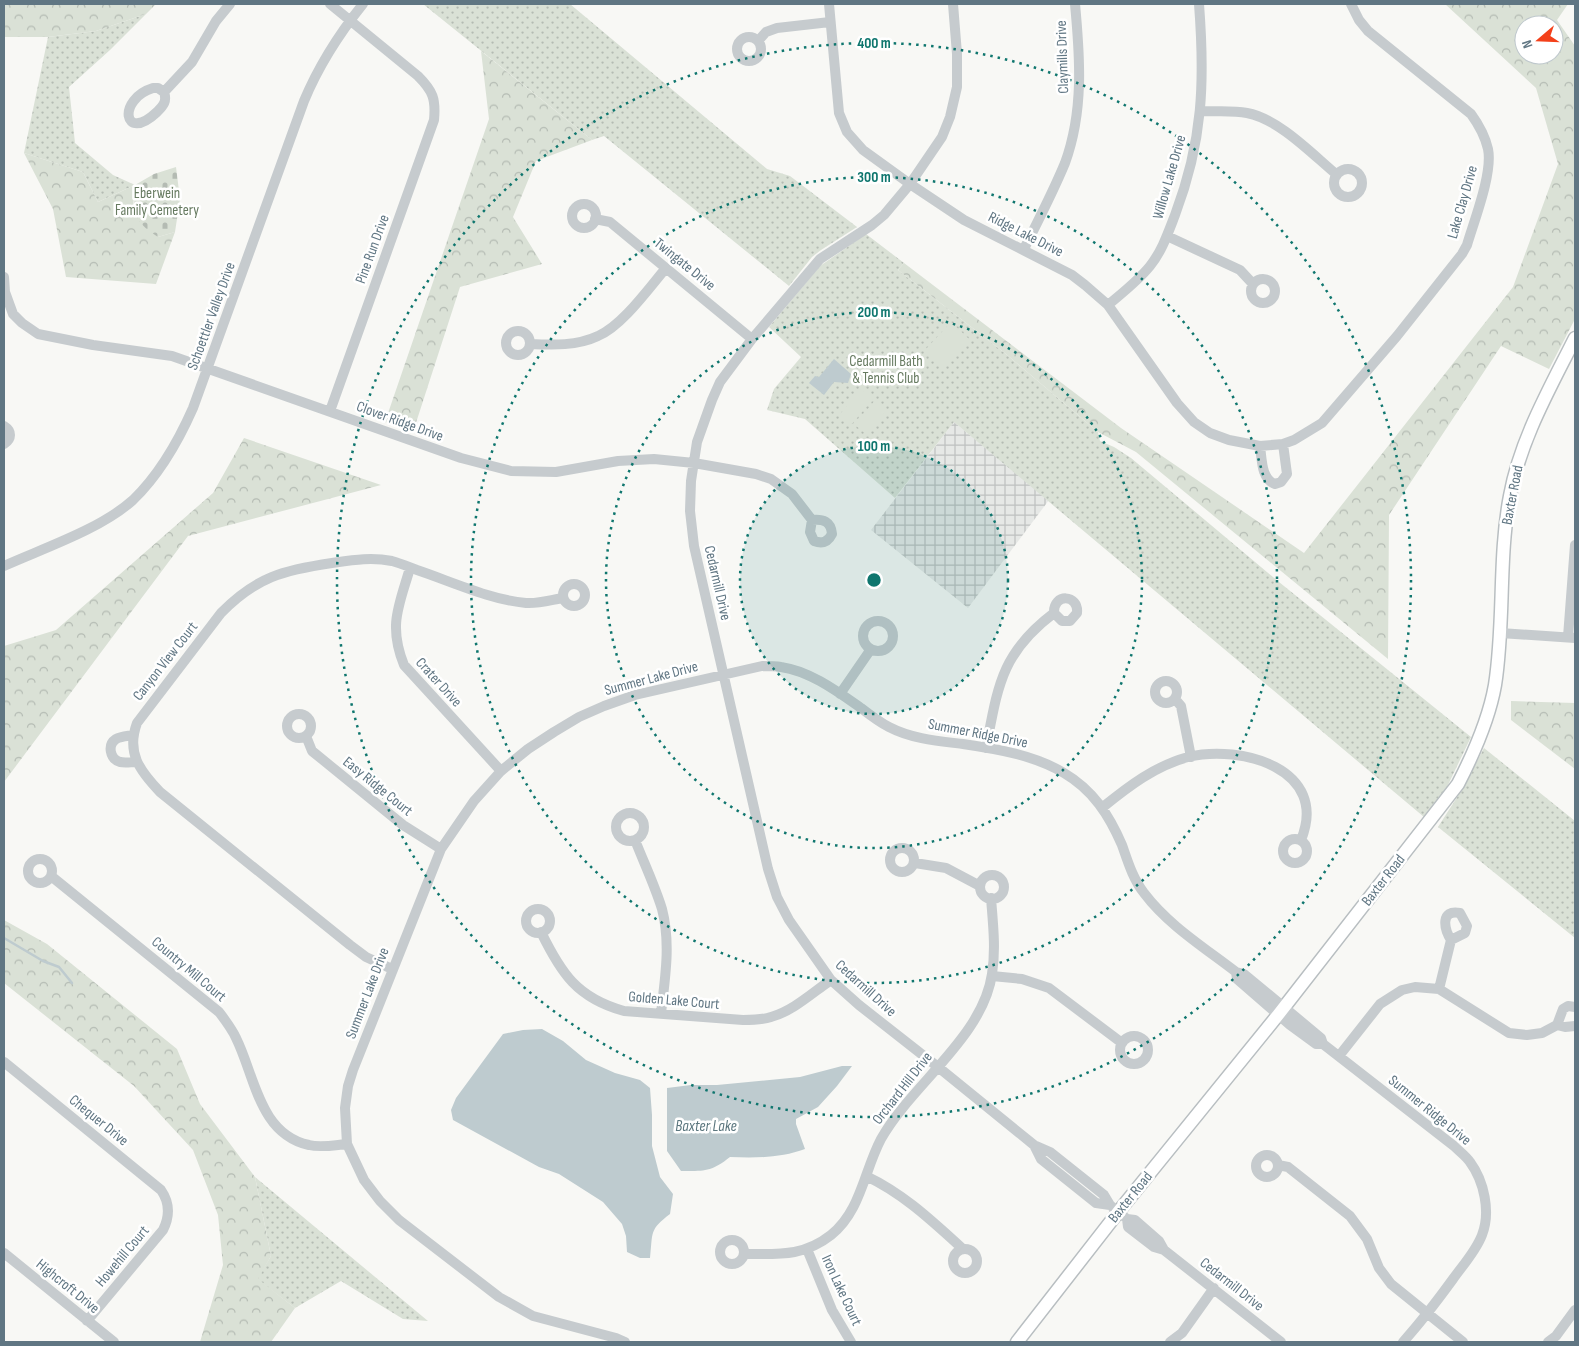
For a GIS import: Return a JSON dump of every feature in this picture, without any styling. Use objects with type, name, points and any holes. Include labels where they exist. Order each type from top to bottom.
[{"type":"main road","name":"Baxter Road","points":[[1017,1342],[1118,1211],[1281,1011],[1458,784],[1473,753],[1491,704],[1495,685],[1500,633],[1504,539],[1510,495],[1518,463],[1533,425],[1575,338]]},
{"type":"street","points":[[164,92],[192,62],[216,21],[230,4]]},
{"type":"street","points":[[330,4],[350,20]]},
{"type":"street","name":"Schoettler Valley Drive","points":[[4,566],[102,521],[132,500],[156,474],[177,444],[194,408],[304,101],[327,53],[363,4]]},
{"type":"street","name":"Ridge Lake Drive","points":[[829,4],[839,113],[848,132],[863,150],[964,220],[1072,275],[1108,305],[1178,403],[1194,422],[1210,433],[1229,440],[1260,446],[1279,444]]},
{"type":"street","name":"Cedarmill Drive","points":[[952,4],[957,54],[956,87],[950,117],[939,142],[910,184],[872,225],[820,259],[752,339],[720,382],[697,442],[691,481],[690,511],[694,546],[768,870],[777,897],[789,920],[830,980],[1034,1145],[1050,1152],[1104,1194],[1118,1211],[1135,1220],[1159,1241],[1164,1250],[1281,1342]]},
{"type":"street","name":"Claymills Drive","points":[[1024,249],[1065,162],[1072,139],[1080,81],[1080,54],[1074,4]]},
{"type":"street","name":"Willow Lake Drive","points":[[1108,305],[1136,281],[1162,249],[1182,196],[1194,155],[1203,83],[1199,4]]},
{"type":"street","name":"Lake Clay Drive","points":[[1279,444],[1308,433],[1335,411],[1462,254],[1467,245],[1486,179],[1489,151],[1479,126],[1471,114],[1368,31],[1359,20],[1351,4]]},
{"type":"street","name":"Pine Run Drive","points":[[330,411],[434,120],[435,108],[433,95],[426,84],[350,20]]},
{"type":"street","points":[[758,41],[766,32],[778,28],[830,22]]},
{"type":"street","points":[[1200,111],[1245,112],[1257,115],[1293,138],[1336,174]]},
{"type":"street","name":"Twingate Drive","points":[[596,219],[610,222],[752,339]]},
{"type":"street","points":[[1167,236],[1240,270],[1253,284]]},
{"type":"street","points":[[530,344],[567,344],[600,336],[628,312],[666,268]]},
{"type":"street","points":[[4,277],[5,292],[13,314],[4,321]]},
{"type":"street","name":"Clover Ridge Drive","points":[[13,314],[38,334],[93,345],[163,354],[208,368],[460,458],[511,471],[556,472],[637,458],[694,463],[756,474],[771,479],[792,494],[812,520]]},
{"type":"street","points":[[4,426],[9,430],[10,436],[8,442],[4,444]]},
{"type":"street","points":[[1260,446],[1265,474],[1268,480],[1275,484],[1281,482],[1287,474],[1279,444]]},
{"type":"street","points":[[1500,633],[1572,638],[1575,545]]},
{"type":"street","name":"Canyon View Court","points":[[133,735],[137,724],[147,708],[233,600],[268,578],[302,567],[370,558],[394,562],[516,602],[536,603],[563,598]]},
{"type":"street","name":"Crater Drive","points":[[410,568],[396,610],[395,624],[398,652],[404,665],[501,770]]},
{"type":"street","points":[[986,748],[997,690],[1005,670],[1024,640],[1036,627],[1054,613]]},
{"type":"street","points":[[840,694],[871,649]]},
{"type":"street","name":"Summer Ridge Drive","points":[[723,675],[762,666],[782,667],[802,672],[840,694],[883,724],[902,733],[930,740],[986,748],[1040,761],[1064,773],[1103,807],[1121,844],[1131,871],[1143,892],[1164,915],[1236,972],[1244,974],[1281,1011],[1321,1038],[1324,1044],[1454,1146],[1470,1162],[1480,1180],[1486,1200],[1483,1234],[1473,1251],[1427,1314],[1403,1342]]},
{"type":"street","name":"Summer Lake Drive","points":[[625,1342],[533,1316],[499,1297],[399,1220],[380,1201],[364,1180],[347,1144],[345,1108],[348,1086],[392,969],[442,849],[474,801],[501,770],[554,732],[579,717],[604,706],[635,695],[723,675]]},
{"type":"street","points":[[1175,699],[1181,706],[1190,757]]},
{"type":"street","points":[[137,762],[118,762],[112,756],[110,752],[111,746],[116,739],[133,735],[137,762],[143,774],[167,798],[350,945],[366,957],[392,969]]},
{"type":"street","name":"Easy Ridge Court","points":[[306,736],[312,751],[402,825],[442,849]]},
{"type":"street","points":[[1103,807],[1153,771],[1190,757],[1221,754],[1241,756],[1266,762],[1281,769],[1295,782],[1302,793],[1307,816],[1301,840]]},
{"type":"street","points":[[635,840],[662,909],[665,930],[665,982],[661,1013]]},
{"type":"street","points":[[915,863],[946,868],[980,886],[983,894],[991,898],[998,897],[1004,887],[1001,880],[994,876],[987,876],[980,886]]},
{"type":"street","name":"Country Mill Court","points":[[51,876],[218,1012],[237,1039],[265,1110],[274,1125],[285,1134],[309,1145],[347,1144]]},
{"type":"street","name":"Orchard Hill Drive","points":[[744,1254],[785,1254],[807,1249],[824,1240],[840,1226],[857,1201],[882,1138],[900,1112],[974,1020],[983,1002],[992,976],[994,939],[991,898]]},
{"type":"street","name":"Golden Lake Court","points":[[541,932],[555,961],[570,981],[606,1006],[624,1011],[743,1020],[771,1017],[802,1001],[830,980]]},
{"type":"street","points":[[1439,988],[1451,940]]},
{"type":"street","points":[[992,976],[1022,979],[1049,988],[1122,1042]]},
{"type":"street","points":[[1339,1056],[1380,1004],[1402,990],[1415,987],[1439,988],[1509,1033],[1527,1035],[1542,1033],[1557,1025],[1563,1009],[1568,1006],[1575,1006]]},
{"type":"street","points":[[1557,1025],[1565,1027],[1575,1026]]},
{"type":"street","name":"Chequer Drive","points":[[4,1062],[161,1190],[168,1206]]},
{"type":"street","points":[[1278,1165],[1288,1168],[1350,1216],[1367,1239],[1379,1268],[1391,1284],[1464,1342]]},
{"type":"street","points":[[866,1176],[884,1184],[902,1196],[963,1249]]},
{"type":"street","name":"Howehill Court","points":[[87,1320],[163,1230],[167,1222],[168,1206]]},
{"type":"street","name":"Iron Lake Court","points":[[807,1249],[832,1310],[851,1342]]},
{"type":"street","name":"Highcroft Drive","points":[[4,1253],[114,1342]]},
{"type":"street","points":[[1170,1342],[1182,1333],[1214,1288]]},
{"type":"street","points":[[1548,1342],[1565,1325],[1575,1310]]},
{"type":"shaded area","points":[[954,422],[1049,500],[968,608],[871,530]]},
{"type":"green space","points":[[4,4],[156,4],[146,14],[96,31],[48,37],[4,37]]},
{"type":"green space","points":[[423,4],[570,4],[767,169],[790,176],[857,227],[812,257],[789,286],[604,136],[592,140]]},
{"type":"green space","points":[[1445,4],[1568,4],[1560,15],[1514,15],[1514,65],[1564,65],[1564,30],[1575,46],[1575,319],[1549,369],[1501,346],[1389,515],[1388,659],[1136,452],[1098,432],[1006,354],[898,270],[904,263],[1121,428],[1304,553],[1513,287],[1558,164],[1536,88]]},
{"type":"green space","points":[[146,14],[69,87],[75,143],[113,175],[135,185],[98,202],[83,172],[24,153],[48,37],[96,31]]},
{"type":"green space","points":[[481,51],[592,140],[536,161],[513,217],[542,264],[460,287],[413,432],[385,422],[489,119]]},
{"type":"green space","points":[[24,153],[83,172],[98,202],[135,185],[133,207],[158,237],[175,232],[156,284],[66,277],[53,209]]},
{"type":"green space","name":"Eberwein Family Cemetery","points":[[176,167],[180,199],[175,232],[158,237],[144,226],[136,216],[134,203],[135,185],[154,174]]},
{"type":"green space","name":"Cedarmill Bath & Tennis Club","points":[[866,234],[904,263],[898,270],[1006,354],[1098,432],[1100,441],[1131,458],[1279,582],[1471,737],[1447,787],[1424,817],[954,422],[895,498],[805,419],[767,410],[774,389],[801,357],[769,327],[820,266]]},
{"type":"green space","points":[[951,322],[969,339],[943,367],[925,350]]},
{"type":"green space","points":[[861,389],[873,399],[852,424],[840,414]]},
{"type":"green space","points":[[875,400],[887,410],[867,435],[855,425]]},
{"type":"green space","points":[[244,438],[381,485],[188,536],[4,782],[4,646],[56,630],[213,493]]},
{"type":"green space","points":[[1511,701],[1575,703],[1575,769],[1511,720]]},
{"type":"green space","points":[[1484,748],[1575,821],[1575,938],[1438,827],[1463,788]]},
{"type":"green space","points":[[4,920],[47,944],[177,1049],[200,1104],[255,1177],[271,1256],[258,1279],[295,1308],[271,1342],[200,1342],[223,1265],[218,1215],[193,1150],[134,1086],[4,983]]},
{"type":"green space","points":[[255,1177],[428,1321],[403,1319],[341,1281],[295,1308],[257,1279],[271,1256]]},
{"type":"water","points":[[834,359],[851,374],[848,383],[834,382],[824,395],[809,383],[815,376],[819,377]]},
{"type":"water","points":[[542,1029],[563,1041],[586,1060],[615,1073],[640,1080],[650,1088],[652,1146],[660,1177],[673,1194],[670,1214],[658,1224],[653,1232],[650,1258],[640,1258],[627,1252],[626,1236],[622,1224],[603,1202],[559,1174],[539,1167],[453,1120],[451,1110],[456,1098],[503,1034]]},
{"type":"water","name":"Baxter Lake","points":[[842,1066],[852,1066],[818,1107],[796,1119],[805,1149],[777,1156],[730,1157],[718,1166],[696,1171],[681,1171],[667,1151],[667,1088],[800,1077]]},
{"type":"waterway","points":[[4,938],[43,961],[59,967],[72,983]]}]
